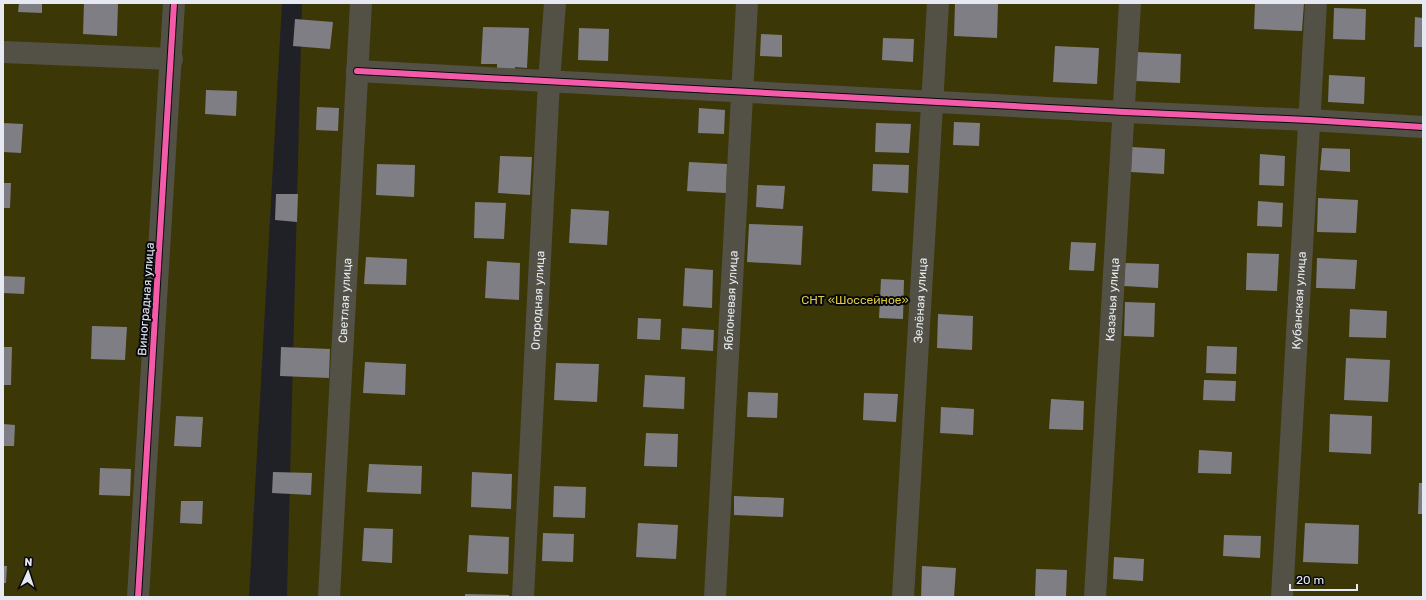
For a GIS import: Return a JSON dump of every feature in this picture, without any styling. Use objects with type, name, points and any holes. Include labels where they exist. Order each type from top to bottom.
[{"type":"street","name":"Виноградная улица","points":[[138,597],[172,59],[174,3]]},
{"type":"street","name":"Светлая улица","points":[[329,597],[361,3]]},
{"type":"street","name":"Огородная улица","points":[[523,597],[549,82],[555,3]]},
{"type":"street","name":"Яблоневая улица","points":[[715,597],[747,3]]},
{"type":"street","name":"Зелёная улица","points":[[903,597],[938,3]]},
{"type":"street","name":"Казачья улица","points":[[1095,597],[1130,3]]},
{"type":"street","name":"Кубанская улица","points":[[1282,597],[1316,3]]},
{"type":"street","points":[[3,52],[172,59]]},
{"type":"street","points":[[357,71],[1423,127]]},
{"type":"green space","points":[[3,3],[282,3],[249,597],[3,597]]},
{"type":"green space","name":"СНТ «Шоссейное»","points":[[302,3],[1423,3],[1423,597],[287,597]]},
{"type":"building","points":[[19,3],[42,3],[42,13],[18,12]]},
{"type":"building","points":[[84,3],[118,3],[117,36],[83,34]]},
{"type":"building","points":[[955,3],[998,4],[997,38],[954,36]]},
{"type":"building","points":[[1255,3],[1304,3],[1302,31],[1254,29]]},
{"type":"building","points":[[1334,8],[1366,9],[1365,40],[1333,39]]},
{"type":"building","points":[[1415,17],[1423,18],[1423,47],[1414,47]]},
{"type":"building","points":[[295,19],[333,22],[330,49],[293,46]]},
{"type":"building","points":[[483,27],[529,28],[527,68],[515,67],[515,72],[497,71],[497,64],[481,64]]},
{"type":"building","points":[[579,28],[609,29],[608,61],[578,60]]},
{"type":"building","points":[[761,34],[782,35],[782,57],[760,56]]},
{"type":"building","points":[[883,38],[914,39],[913,62],[882,60]]},
{"type":"building","points":[[1055,46],[1099,48],[1097,84],[1053,82]]},
{"type":"building","points":[[1136,52],[1181,54],[1180,83],[1135,81]]},
{"type":"building","points":[[1329,75],[1365,77],[1364,104],[1328,102]]},
{"type":"building","points":[[206,90],[237,91],[236,116],[205,114]]},
{"type":"building","points":[[317,107],[339,108],[338,131],[316,130]]},
{"type":"building","points":[[699,108],[725,110],[724,134],[698,133]]},
{"type":"building","points":[[954,122],[980,123],[979,146],[953,145]]},
{"type":"building","points":[[3,123],[23,124],[21,153],[3,152]]},
{"type":"building","points":[[876,123],[911,124],[909,153],[875,152]]},
{"type":"building","points":[[1132,147],[1165,149],[1164,174],[1131,172]]},
{"type":"building","points":[[1322,148],[1350,149],[1350,172],[1320,170]]},
{"type":"building","points":[[1260,154],[1285,156],[1284,186],[1259,185]]},
{"type":"building","points":[[500,156],[532,157],[530,195],[498,193]]},
{"type":"building","points":[[689,162],[727,164],[726,193],[687,191]]},
{"type":"building","points":[[377,164],[415,165],[414,197],[376,195]]},
{"type":"building","points":[[873,164],[909,165],[908,193],[872,191]]},
{"type":"building","points":[[3,183],[11,183],[10,208],[3,208]]},
{"type":"building","points":[[757,185],[785,186],[783,209],[756,207]]},
{"type":"building","points":[[276,194],[298,194],[297,222],[275,220]]},
{"type":"building","points":[[1318,198],[1358,200],[1356,233],[1317,232]]},
{"type":"building","points":[[1258,201],[1283,203],[1282,227],[1257,226]]},
{"type":"building","points":[[475,202],[506,203],[504,239],[474,238]]},
{"type":"building","points":[[571,209],[609,211],[607,245],[569,243]]},
{"type":"building","points":[[749,224],[803,226],[801,265],[747,262]]},
{"type":"building","points":[[1071,242],[1096,243],[1094,271],[1069,270]]},
{"type":"building","points":[[1247,253],[1279,254],[1277,291],[1246,290]]},
{"type":"building","points":[[366,257],[407,259],[406,285],[364,284]]},
{"type":"building","points":[[1317,258],[1357,260],[1355,289],[1316,288]]},
{"type":"building","points":[[487,261],[520,263],[519,300],[485,298]]},
{"type":"building","points":[[1125,263],[1159,264],[1158,288],[1124,286]]},
{"type":"building","points":[[685,268],[713,270],[712,308],[683,306]]},
{"type":"building","points":[[3,276],[25,277],[24,294],[3,293]]},
{"type":"building","points":[[881,279],[904,280],[903,319],[879,318]]},
{"type":"building","points":[[1125,302],[1155,303],[1154,337],[1124,336]]},
{"type":"building","points":[[1350,309],[1387,311],[1386,338],[1349,337]]},
{"type":"building","points":[[938,314],[973,316],[972,350],[937,348]]},
{"type":"building","points":[[638,318],[661,319],[660,340],[637,339]]},
{"type":"building","points":[[92,326],[127,327],[125,360],[91,359]]},
{"type":"building","points":[[682,328],[714,330],[713,351],[681,349]]},
{"type":"building","points":[[1207,346],[1237,347],[1236,374],[1206,373]]},
{"type":"building","points":[[3,347],[12,347],[11,385],[3,385]]},
{"type":"building","points":[[281,347],[330,349],[329,378],[280,376]]},
{"type":"building","points":[[1346,358],[1390,360],[1388,402],[1344,400]]},
{"type":"building","points":[[365,362],[406,364],[405,395],[363,393]]},
{"type":"building","points":[[556,363],[599,364],[597,402],[554,400]]},
{"type":"building","points":[[645,375],[685,377],[684,409],[643,407]]},
{"type":"building","points":[[1204,380],[1236,381],[1235,401],[1203,400]]},
{"type":"building","points":[[748,392],[778,393],[777,418],[747,417]]},
{"type":"building","points":[[864,393],[898,394],[896,422],[863,420]]},
{"type":"building","points":[[1051,399],[1084,401],[1083,430],[1049,429]]},
{"type":"building","points":[[941,407],[974,409],[973,435],[940,433]]},
{"type":"building","points":[[1330,414],[1372,416],[1371,454],[1329,452]]},
{"type":"building","points":[[176,416],[203,417],[201,447],[174,446]]},
{"type":"building","points":[[3,424],[15,425],[14,446],[3,446]]},
{"type":"building","points":[[646,433],[678,434],[677,467],[644,466]]},
{"type":"building","points":[[1199,450],[1232,452],[1231,474],[1198,473]]},
{"type":"building","points":[[369,464],[422,466],[421,494],[367,492]]},
{"type":"building","points":[[100,468],[131,469],[130,496],[99,495]]},
{"type":"building","points":[[273,472],[312,473],[311,495],[272,493]]},
{"type":"building","points":[[472,472],[512,474],[511,509],[471,507]]},
{"type":"building","points":[[1419,483],[1423,483],[1423,514],[1418,514]]},
{"type":"building","points":[[554,486],[586,487],[585,518],[553,517]]},
{"type":"building","points":[[734,496],[784,498],[783,517],[734,515]]},
{"type":"building","points":[[181,501],[203,501],[202,524],[180,523]]},
{"type":"building","points":[[638,523],[678,525],[676,559],[636,557]]},
{"type":"building","points":[[1305,523],[1359,525],[1358,564],[1303,562]]},
{"type":"building","points":[[364,528],[393,529],[392,563],[362,561]]},
{"type":"building","points":[[543,533],[574,534],[573,562],[542,561]]},
{"type":"building","points":[[469,535],[509,537],[508,574],[467,572]]},
{"type":"building","points":[[1224,535],[1261,536],[1260,558],[1223,556]]},
{"type":"building","points":[[1114,557],[1144,559],[1143,581],[1113,579]]},
{"type":"building","points":[[3,566],[7,566],[6,583],[3,583]]},
{"type":"building","points":[[922,566],[956,568],[954,597],[921,597]]},
{"type":"building","points":[[1036,569],[1067,570],[1066,597],[1035,597]]},
{"type":"building","points":[[465,594],[509,595],[509,597],[465,597]]},
{"type":"cycle path","points":[[138,597],[174,3]]},
{"type":"cycle path","points":[[357,71],[1423,127]]}]
